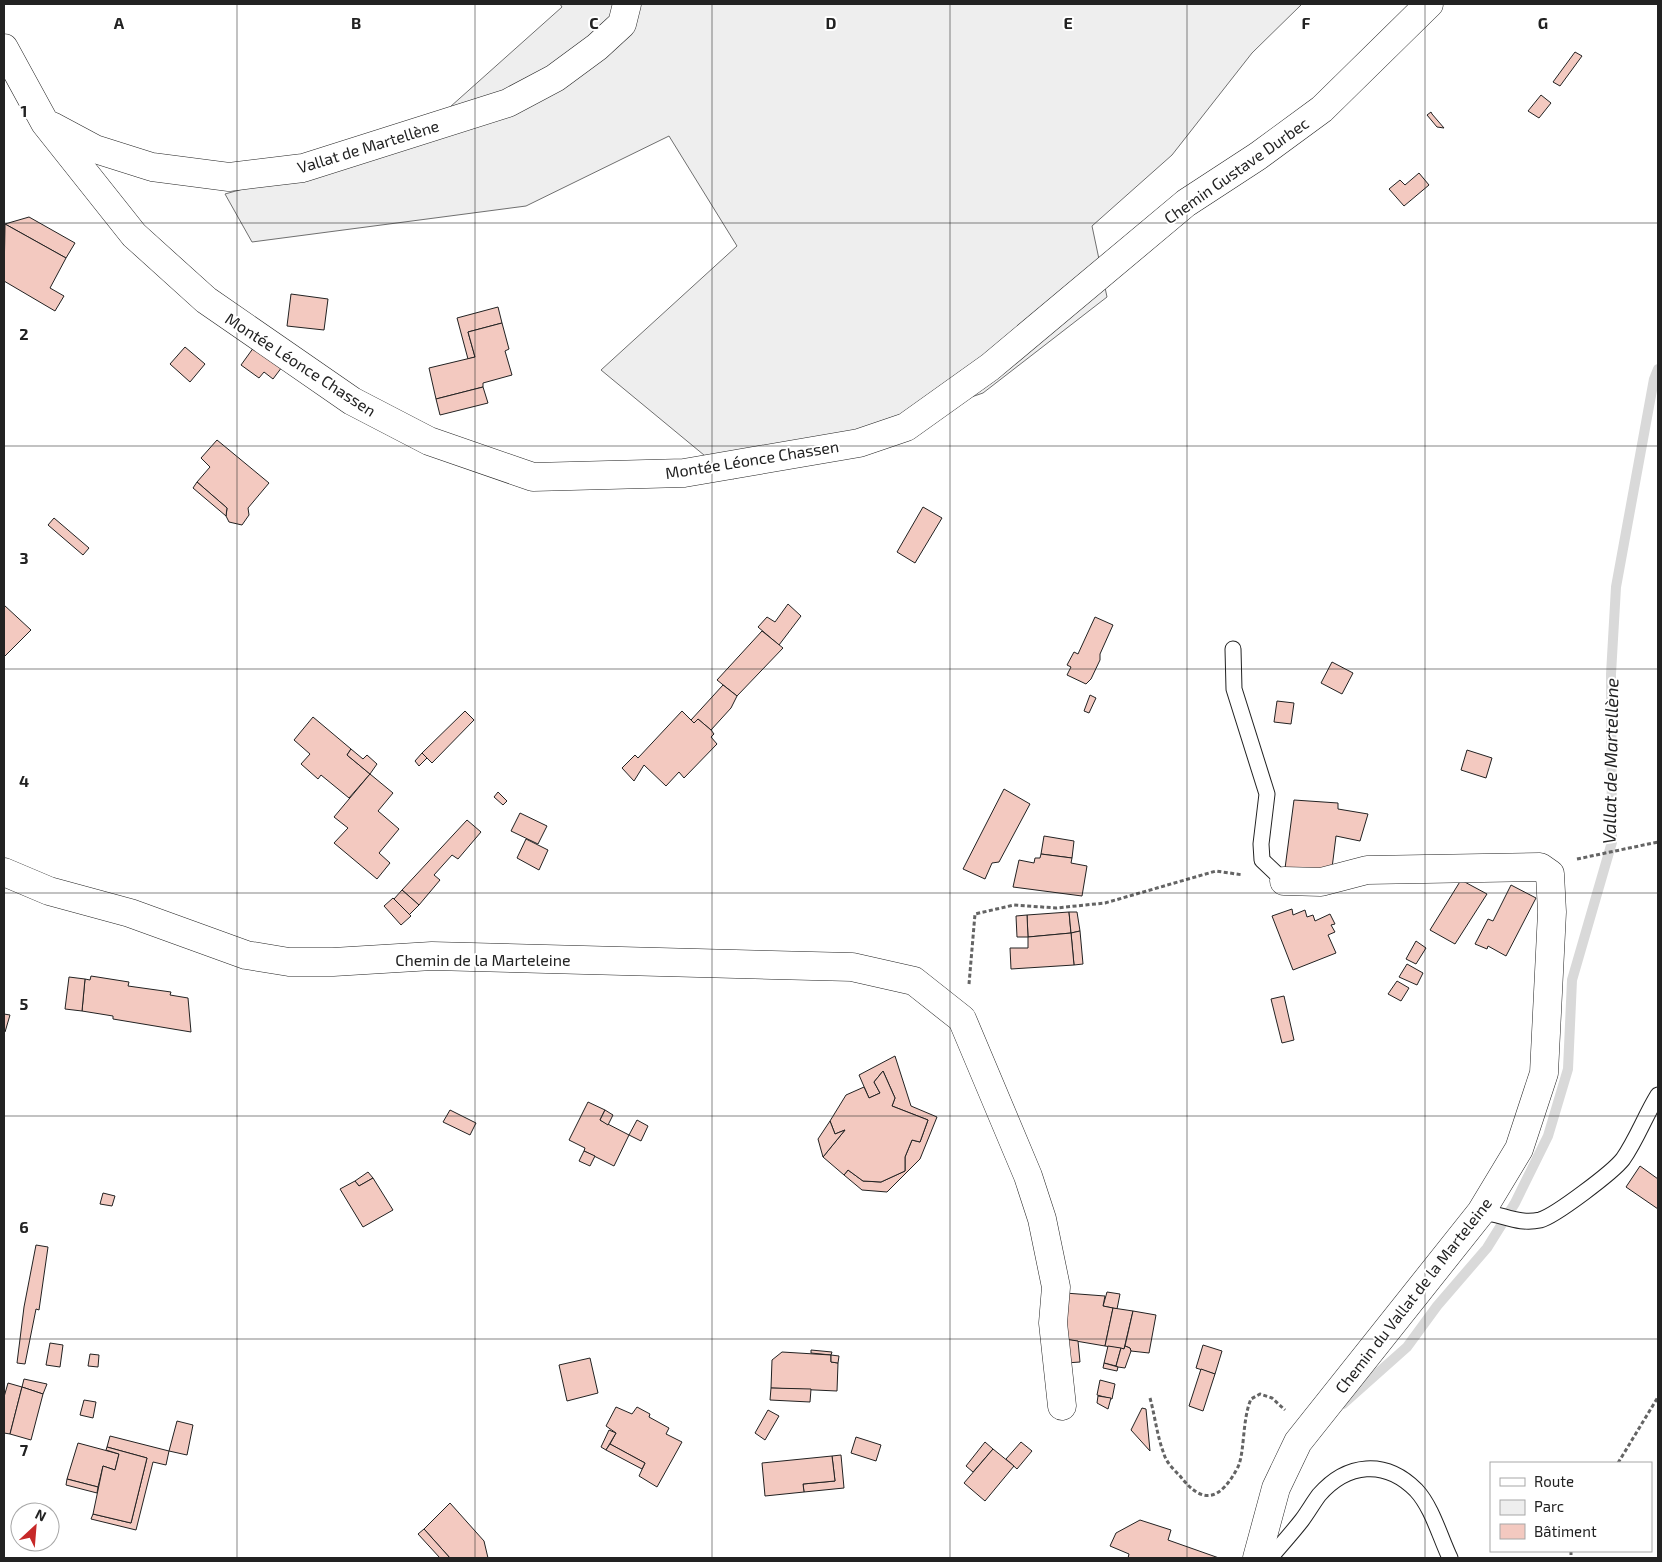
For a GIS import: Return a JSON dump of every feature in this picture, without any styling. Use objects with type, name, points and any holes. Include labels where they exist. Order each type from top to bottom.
[{"type":"street","name":"Vallat de Martellène","points":[[45,123],[95,149],[152,167],[229,177],[303,168],[508,103],[554,78],[596,47],[622,24],[627,4]]},
{"type":"street","name":"Chemin Gustave Durbec","points":[[990,367],[1186,202],[1258,156],[1322,109],[1429,4]]},
{"type":"street","name":"Montée Léonce Chassen","points":[[4,48],[45,123],[134,235],[206,300],[352,401],[429,441],[533,477],[684,473],[860,443],[906,427],[990,367]]},
{"type":"street","points":[[1284,881],[1321,882],[1367,870],[1540,867],[1550,874]]},
{"type":"street","name":"Chemin de la Marteleine","points":[[4,872],[49,891],[130,913],[246,954],[289,962],[333,962],[432,956],[852,967],[914,981],[962,1019]]},
{"type":"street","name":"Chemin du Vallat de la Marteleine","points":[[1257,1558],[1276,1488],[1298,1442],[1490,1213],[1519,1149],[1544,1073],[1552,912],[1550,874]]},
{"type":"street","points":[[962,1019],[1028,1176],[1042,1219],[1056,1287],[1053,1323],[1062,1406]]},
{"type":"lane","points":[[1233,649],[1234,689],[1267,794],[1261,844],[1262,860],[1284,881]]},
{"type":"lane","points":[[1490,1213],[1513,1221],[1542,1220],[1581,1195],[1622,1160],[1658,1096]]},
{"type":"lane","points":[[1270,1558],[1302,1520],[1320,1494],[1342,1475],[1366,1467],[1384,1470],[1402,1479],[1416,1491],[1428,1509],[1450,1558]]},
{"type":"path","points":[[1550,874],[1576,860],[1658,842]]},
{"type":"path","points":[[962,1019],[970,978],[975,914],[1014,905],[1056,908],[1105,903],[1216,871],[1284,881]]},
{"type":"path","points":[[1150,1398],[1164,1456],[1188,1487],[1204,1497],[1216,1496],[1228,1484],[1239,1464],[1245,1413],[1251,1399],[1260,1394],[1272,1398],[1306,1432]]},
{"type":"path","points":[[1619,1462],[1658,1397]]},
{"type":"green space","points":[[560,4],[1302,4],[1252,53],[1172,155],[1092,226],[1107,297],[983,393],[733,479],[601,370],[737,246],[669,136],[526,206],[252,242],[225,194],[479,123],[450,107],[562,7]]},
{"type":"building","points":[[1575,52],[1582,56],[1560,86],[1553,82]]},
{"type":"building","points":[[1541,95],[1551,103],[1539,118],[1528,111]]},
{"type":"building","points":[[1431,112],[1444,128],[1437,127],[1427,115]]},
{"type":"building","points":[[1419,173],[1429,185],[1404,206],[1389,189],[1400,180],[1405,185]]},
{"type":"building","points":[[29,217],[75,243],[66,258],[5,224]]},
{"type":"building","points":[[5,224],[66,258],[50,288],[64,296],[55,311],[4,281]]},
{"type":"building","points":[[291,294],[328,299],[324,330],[287,326]]},
{"type":"building","points":[[498,307],[502,323],[468,332],[475,357],[468,359],[457,318]]},
{"type":"building","points":[[502,323],[509,349],[505,351],[512,375],[483,383],[483,387],[436,399],[429,368],[475,357],[468,332]]},
{"type":"building","points":[[185,347],[205,364],[190,382],[170,364]]},
{"type":"building","points":[[254,347],[282,367],[273,379],[264,372],[259,378],[241,365]]},
{"type":"building","points":[[483,387],[488,403],[440,415],[436,399]]},
{"type":"building","points":[[217,440],[269,483],[248,508],[249,515],[242,525],[229,522],[226,516],[227,508],[197,482],[210,467],[201,458]]},
{"type":"building","points":[[197,482],[227,508],[226,516],[193,488]]},
{"type":"building","points":[[923,507],[942,518],[915,563],[897,552]]},
{"type":"building","points":[[54,518],[89,548],[83,555],[48,525]]},
{"type":"building","points":[[788,604],[801,616],[779,645],[758,627],[767,617],[775,622]]},
{"type":"building","points":[[4,605],[31,630],[5,656],[4,655]]},
{"type":"building","points":[[1095,617],[1113,625],[1100,654],[1100,660],[1091,679],[1086,684],[1067,675],[1071,667],[1067,665],[1074,652],[1078,654]]},
{"type":"building","points":[[762,631],[783,648],[737,696],[717,680]]},
{"type":"building","points":[[1332,662],[1353,673],[1342,694],[1321,683]]},
{"type":"building","points":[[723,685],[737,696],[731,708],[711,730],[698,719],[694,723],[691,720]]},
{"type":"building","points":[[1090,695],[1096,698],[1089,713],[1084,711]]},
{"type":"building","points":[[1277,701],[1294,703],[1291,724],[1274,722]]},
{"type":"building","points":[[465,711],[474,720],[432,763],[422,753]]},
{"type":"building","points":[[682,711],[694,723],[698,719],[711,730],[714,734],[711,737],[717,744],[684,778],[679,772],[666,786],[644,765],[634,781],[622,768],[635,755],[638,758]]},
{"type":"building","points":[[313,717],[351,749],[347,755],[370,774],[349,798],[321,775],[318,779],[301,764],[310,754],[294,740]]},
{"type":"building","points":[[351,749],[363,759],[367,755],[377,764],[370,774],[347,755]]},
{"type":"building","points":[[1467,750],[1492,758],[1486,778],[1461,770]]},
{"type":"building","points":[[422,753],[427,758],[419,766],[415,761]]},
{"type":"building","points":[[370,774],[393,793],[378,811],[399,829],[379,853],[390,863],[377,879],[334,843],[348,828],[334,817]]},
{"type":"building","points":[[1004,789],[1030,804],[999,862],[992,863],[985,879],[963,869]]},
{"type":"building","points":[[498,792],[507,801],[503,805],[494,797]]},
{"type":"building","points":[[1294,800],[1338,803],[1338,809],[1368,814],[1360,841],[1336,836],[1331,876],[1284,876]]},
{"type":"building","points":[[520,813],[547,826],[538,844],[511,831]]},
{"type":"building","points":[[467,820],[481,832],[458,859],[452,855],[434,875],[440,880],[419,905],[402,890]]},
{"type":"building","points":[[1044,836],[1074,841],[1072,858],[1041,854]]},
{"type":"building","points":[[526,839],[548,850],[539,870],[517,858]]},
{"type":"building","points":[[1041,854],[1072,858],[1071,863],[1087,866],[1082,896],[1013,887],[1019,860],[1034,863],[1035,858],[1040,858]]},
{"type":"building","points":[[1461,880],[1487,894],[1455,944],[1430,930]]},
{"type":"building","points":[[1511,885],[1536,898],[1506,956],[1488,946],[1487,949],[1475,944],[1488,919],[1493,921]]},
{"type":"building","points":[[402,890],[419,905],[409,915],[394,899]]},
{"type":"building","points":[[393,898],[411,916],[401,925],[384,906]]},
{"type":"building","points":[[1292,909],[1293,915],[1305,910],[1307,917],[1313,915],[1315,921],[1330,914],[1335,924],[1331,925],[1335,932],[1328,935],[1336,953],[1293,970],[1272,916]]},
{"type":"building","points":[[1069,912],[1071,933],[1028,937],[1027,915]]},
{"type":"building","points":[[1069,912],[1077,912],[1080,931],[1071,933]]},
{"type":"building","points":[[1027,915],[1028,937],[1017,937],[1016,916]]},
{"type":"building","points":[[1080,931],[1083,964],[1074,965],[1071,933]]},
{"type":"building","points":[[1071,933],[1074,965],[1011,969],[1010,948],[1028,948],[1028,937]]},
{"type":"building","points":[[1416,941],[1426,948],[1416,964],[1406,959]]},
{"type":"building","points":[[1407,964],[1423,973],[1417,985],[1399,977]]},
{"type":"building","points":[[91,976],[129,982],[128,986],[171,992],[170,995],[188,998],[191,1032],[113,1019],[113,1016],[82,1011],[85,979],[90,980]]},
{"type":"building","points":[[69,977],[85,979],[82,1011],[65,1009]]},
{"type":"building","points":[[1397,981],[1409,988],[1401,1001],[1388,994]]},
{"type":"building","points":[[1284,996],[1294,1040],[1282,1043],[1271,999]]},
{"type":"building","points":[[4,1014],[10,1015],[5,1032],[4,1032]]},
{"type":"building","points":[[895,1056],[911,1106],[937,1117],[920,1159],[887,1192],[862,1190],[844,1175],[848,1170],[863,1181],[881,1182],[905,1171],[905,1157],[912,1140],[920,1142],[928,1120],[892,1106],[895,1098],[883,1071],[874,1082],[880,1093],[869,1098],[859,1075]]},
{"type":"building","points":[[883,1071],[895,1098],[892,1106],[928,1120],[920,1142],[912,1140],[905,1157],[905,1171],[881,1182],[863,1181],[848,1170],[844,1175],[823,1157],[845,1130],[835,1134],[830,1121],[846,1095],[864,1087],[869,1098],[880,1093],[874,1082]]},
{"type":"building","points":[[588,1102],[605,1110],[600,1120],[629,1135],[614,1166],[584,1151],[585,1148],[569,1140]]},
{"type":"building","points":[[450,1110],[476,1123],[470,1135],[443,1122]]},
{"type":"building","points":[[605,1110],[613,1115],[608,1125],[600,1120]]},
{"type":"building","points":[[637,1120],[648,1126],[641,1141],[629,1135]]},
{"type":"building","points":[[830,1121],[835,1134],[845,1130],[823,1157],[818,1139]]},
{"type":"building","points":[[584,1151],[595,1156],[590,1166],[579,1161]]},
{"type":"building","points":[[1640,1166],[1658,1179],[1658,1209],[1626,1187]]},
{"type":"building","points":[[368,1172],[373,1178],[359,1186],[355,1181]]},
{"type":"building","points":[[373,1178],[393,1210],[363,1227],[340,1189],[355,1181],[359,1186]]},
{"type":"building","points":[[103,1193],[115,1196],[112,1206],[100,1204]]},
{"type":"building","points":[[36,1245],[48,1247],[39,1310],[36,1309],[25,1364],[17,1363],[24,1307]]},
{"type":"building","points":[[1107,1292],[1120,1294],[1117,1309],[1103,1306]]},
{"type":"building","points":[[1065,1293],[1105,1296],[1103,1306],[1113,1308],[1105,1346],[1064,1339]]},
{"type":"building","points":[[1113,1308],[1133,1311],[1124,1349],[1105,1346]]},
{"type":"building","points":[[1133,1311],[1156,1315],[1149,1353],[1131,1351],[1130,1348],[1125,1346]]},
{"type":"building","points":[[1064,1339],[1078,1341],[1080,1362],[1066,1363]]},
{"type":"building","points":[[50,1343],[63,1345],[60,1367],[46,1365]]},
{"type":"building","points":[[1203,1345],[1222,1351],[1215,1374],[1196,1368]]},
{"type":"building","points":[[1108,1346],[1121,1348],[1116,1366],[1104,1363]]},
{"type":"building","points":[[1125,1346],[1130,1348],[1131,1351],[1125,1368],[1118,1367],[1116,1366],[1121,1348],[1124,1349]]},
{"type":"building","points":[[811,1350],[832,1352],[831,1355],[811,1353]]},
{"type":"building","points":[[782,1352],[831,1355],[831,1362],[838,1363],[837,1391],[771,1388],[772,1360]]},
{"type":"building","points":[[90,1354],[99,1355],[98,1367],[88,1366]]},
{"type":"building","points":[[831,1355],[839,1356],[838,1363],[831,1362]]},
{"type":"building","points":[[590,1358],[598,1393],[567,1401],[559,1365]]},
{"type":"building","points":[[1104,1363],[1118,1367],[1117,1371],[1103,1368]]},
{"type":"building","points":[[1201,1369],[1215,1374],[1203,1411],[1189,1406]]},
{"type":"building","points":[[24,1379],[47,1384],[43,1394],[22,1387]]},
{"type":"building","points":[[1100,1380],[1115,1384],[1112,1399],[1097,1395]]},
{"type":"building","points":[[8,1383],[22,1387],[10,1434],[4,1433],[4,1397]]},
{"type":"building","points":[[22,1387],[43,1394],[31,1440],[10,1434]]},
{"type":"building","points":[[771,1388],[811,1389],[810,1402],[770,1400]]},
{"type":"building","points":[[1098,1396],[1111,1398],[1108,1409],[1097,1403]]},
{"type":"building","points":[[84,1400],[96,1402],[93,1418],[80,1415]]},
{"type":"building","points":[[616,1407],[632,1414],[637,1407],[650,1414],[649,1417],[669,1428],[666,1434],[682,1442],[657,1487],[639,1476],[645,1463],[610,1444],[616,1433],[606,1426]]},
{"type":"building","points":[[1142,1408],[1146,1409],[1150,1451],[1131,1430]]},
{"type":"building","points":[[768,1410],[779,1416],[765,1440],[755,1433]]},
{"type":"building","points":[[177,1421],[193,1425],[187,1455],[169,1451]]},
{"type":"building","points":[[609,1430],[616,1433],[606,1450],[601,1447]]},
{"type":"building","points":[[110,1436],[169,1451],[166,1465],[153,1462],[136,1530],[91,1519],[93,1514],[131,1523],[147,1458],[107,1447]]},
{"type":"building","points":[[856,1437],[881,1445],[876,1461],[851,1453]]},
{"type":"building","points":[[985,1442],[993,1449],[973,1472],[966,1466]]},
{"type":"building","points":[[1021,1442],[1032,1451],[1017,1469],[1006,1459]]},
{"type":"building","points":[[78,1443],[119,1454],[115,1470],[103,1466],[98,1487],[67,1479]]},
{"type":"building","points":[[610,1444],[645,1463],[642,1469],[606,1450]]},
{"type":"building","points":[[107,1447],[147,1458],[131,1523],[93,1514],[103,1466],[115,1470],[119,1454],[106,1450]]},
{"type":"building","points":[[993,1449],[1014,1466],[985,1501],[964,1483]]},
{"type":"building","points":[[841,1455],[844,1488],[804,1492],[803,1484],[835,1481],[832,1456]]},
{"type":"building","points":[[832,1456],[835,1481],[803,1484],[804,1492],[765,1496],[762,1463]]},
{"type":"building","points":[[67,1479],[98,1487],[97,1493],[66,1485]]},
{"type":"building","points":[[450,1503],[484,1541],[488,1558],[450,1558],[424,1529]]},
{"type":"building","points":[[1140,1520],[1171,1530],[1168,1540],[1219,1558],[1128,1558],[1129,1554],[1110,1546],[1116,1533]]},
{"type":"building","points":[[424,1529],[450,1558],[440,1558],[418,1534]]},
{"type":"waterway","name":"Vallat de Martellène","points":[[1343,1404],[1407,1347],[1437,1306],[1487,1248],[1515,1203],[1548,1136],[1568,1069],[1572,980],[1612,842],[1611,674],[1616,587],[1654,379],[1658,369]]}]
